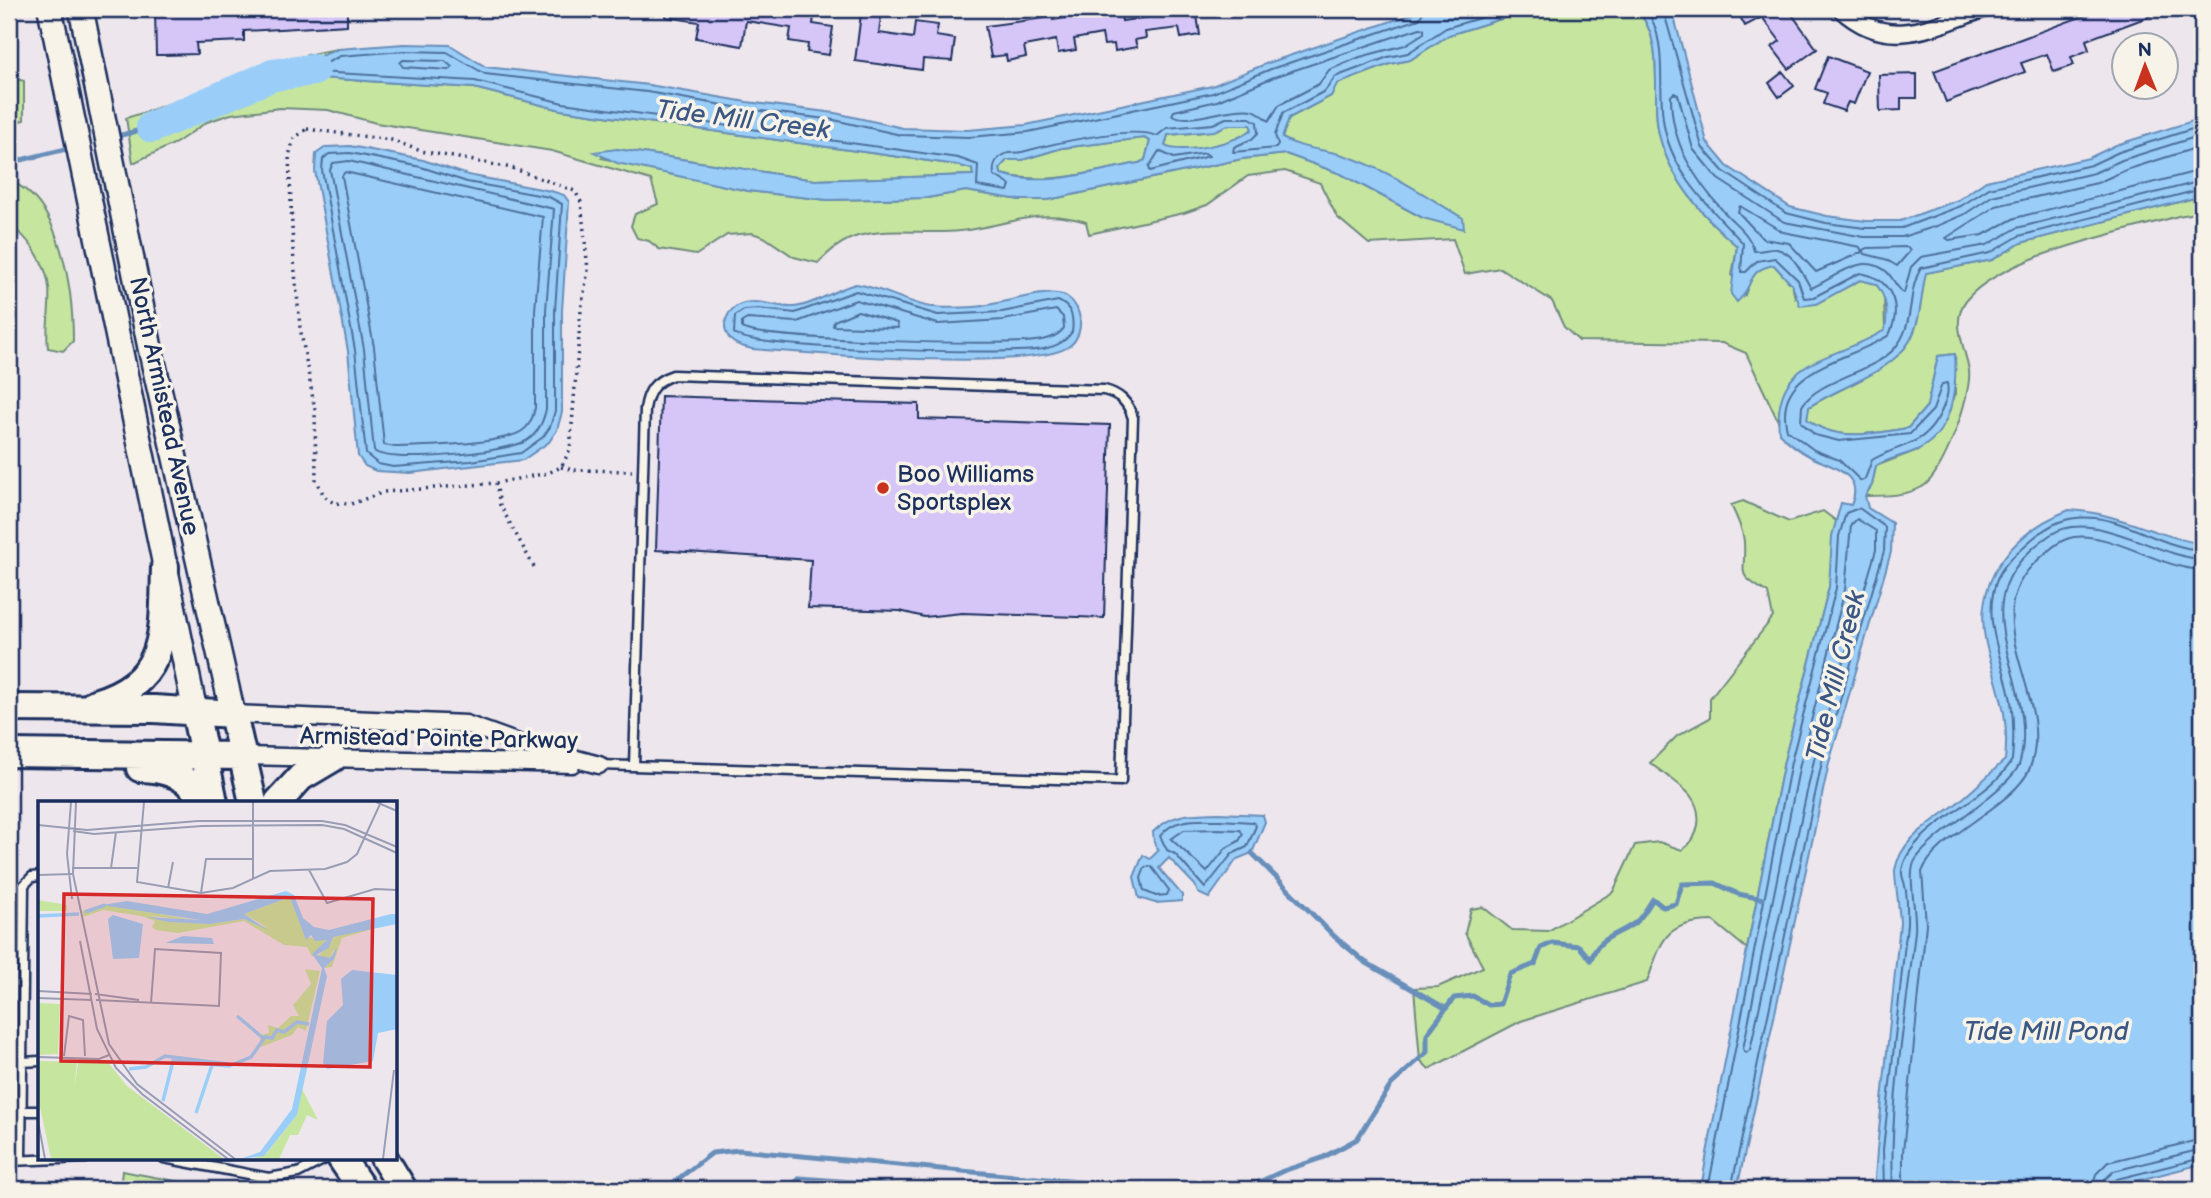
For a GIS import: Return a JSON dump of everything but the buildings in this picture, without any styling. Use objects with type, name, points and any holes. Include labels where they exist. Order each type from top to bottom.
[{"type":"main road","name":"North Armistead Avenue","points":[[50,9],[85,178],[233,714],[253,801]]},
{"type":"main road","name":"North Armistead Avenue","points":[[81,9],[115,174],[165,567],[214,801]]},
{"type":"main road","points":[[77,709],[117,697],[131,689],[149,671],[160,647],[165,567]]},
{"type":"main road","points":[[9,708],[233,714]]},
{"type":"main road","points":[[9,752],[242,756]]},
{"type":"main road","points":[[280,801],[301,777],[333,758]]},
{"type":"main road","points":[[9,765],[158,769],[186,781],[201,801]]},
{"type":"main road","points":[[342,1160],[362,1189]]},
{"type":"main road","points":[[385,1160],[403,1189]]},
{"type":"street","points":[[1841,9],[1858,23],[1880,33],[1901,34],[1926,29],[1983,9]]},
{"type":"street","name":"Armistead Pointe Parkway","points":[[233,714],[466,724],[524,745],[599,765]]},
{"type":"street","name":"Armistead Pointe Parkway","points":[[242,756],[599,765]]},
{"type":"lane","points":[[599,765],[1121,781],[1133,418],[1120,396],[1104,390],[673,375],[656,383],[647,396],[634,766]]},
{"type":"lane","points":[[21,1160],[24,885],[32,877],[38,876]]},
{"type":"lane","points":[[22,1062],[38,1061]]},
{"type":"lane","points":[[22,1111],[38,1111]]},
{"type":"lane","points":[[9,1161],[38,1159]]},
{"type":"lane","points":[[177,1160],[269,1178],[298,1174],[323,1160]]},
{"type":"path","points":[[561,467],[570,450],[581,310],[588,270],[581,202],[575,191],[512,168],[421,151],[391,140],[332,130],[299,132],[289,156],[293,250],[300,327],[315,410],[316,479],[324,496],[334,503],[351,504],[384,492],[496,483],[548,473],[561,467],[575,470],[643,471]]},
{"type":"path","points":[[496,483],[500,505],[535,569]]},
{"type":"green space","points":[[1533,9],[1636,9],[1646,22],[1655,54],[1657,123],[1665,154],[1681,184],[1701,211],[1737,246],[1732,276],[1745,295],[1754,274],[1762,268],[1774,265],[1792,285],[1795,298],[1837,292],[1860,280],[1876,284],[1884,295],[1885,330],[1816,362],[1803,371],[1791,383],[1783,399],[1778,421],[1746,353],[1722,343],[1579,341],[1564,327],[1552,301],[1500,268],[1465,274],[1453,239],[1369,244],[1337,217],[1320,183],[1285,171],[1248,176],[1207,205],[1184,213],[1089,234],[1086,222],[1052,216],[960,231],[870,233],[846,241],[818,263],[794,257],[764,237],[752,233],[727,235],[696,255],[659,249],[649,241],[637,238],[631,226],[635,214],[658,204],[651,180],[552,151],[376,123],[328,110],[280,108],[231,114],[207,122],[176,143],[133,163],[126,118],[283,61],[338,49],[275,75],[474,88],[561,110],[957,165],[972,169],[973,175],[815,180],[617,149],[602,158],[748,191],[827,200],[927,198],[966,191],[1020,200],[1048,200],[1242,159],[1286,154],[1341,174],[1423,218],[1344,156],[1299,147],[1282,138],[1289,118],[1331,96],[1337,84],[1390,64],[1410,60],[1449,35]]},
{"type":"green space","points":[[9,77],[24,81],[24,120],[9,124]]},
{"type":"green space","points":[[1227,125],[1251,125],[1252,129],[1235,139],[1210,146],[1184,149],[1165,146],[1168,135],[1205,132]]},
{"type":"green space","points":[[1144,138],[1150,141],[1145,160],[1139,163],[1053,178],[1036,179],[1001,174],[1000,168],[1007,160],[1022,160],[1062,148]]},
{"type":"green space","points":[[9,181],[27,191],[41,207],[53,227],[61,250],[67,274],[73,341],[63,351],[48,348],[48,279],[36,252],[9,225]]},
{"type":"green space","points":[[2202,196],[2202,212],[2096,238],[2036,257],[1985,283],[1967,299],[1959,316],[1960,335],[1969,371],[1966,397],[1947,452],[1930,480],[1922,487],[1902,494],[1865,496],[1872,485],[1876,466],[1918,450],[1955,396],[1955,354],[1938,356],[1927,406],[1908,428],[1869,434],[1843,434],[1818,426],[1807,419],[1809,407],[1877,371],[1900,353],[1909,342],[1916,326],[1925,273],[1992,260],[2021,243]]},
{"type":"green space","points":[[1743,501],[1789,522],[1823,511],[1836,521],[1829,587],[1784,761],[1747,949],[1713,921],[1684,925],[1667,936],[1661,945],[1647,982],[1521,1021],[1429,1069],[1420,1060],[1414,988],[1438,987],[1483,967],[1465,933],[1471,909],[1483,907],[1512,930],[1548,931],[1613,892],[1635,845],[1659,842],[1682,850],[1693,839],[1698,825],[1694,802],[1681,786],[1650,763],[1677,736],[1710,718],[1710,698],[1773,617],[1768,593],[1750,581],[1744,573],[1744,538],[1731,505]]},
{"type":"green space","points":[[122,1171],[218,1189],[120,1189]]},
{"type":"water","points":[[1427,9],[1533,9],[1449,35],[1410,60],[1390,64],[1337,84],[1331,96],[1289,118],[1282,138],[1305,147],[1343,155],[1390,175],[1463,218],[1464,229],[1423,218],[1341,174],[1286,154],[1242,159],[1048,200],[1020,200],[966,191],[927,198],[827,200],[748,191],[617,163],[594,152],[617,149],[815,180],[973,175],[972,169],[957,165],[561,110],[474,88],[273,75],[338,49],[404,44],[450,45],[486,67],[649,85],[747,102],[835,113],[903,128],[968,130],[1026,125],[1212,86],[1268,63]],"holes":[[[1228,125],[1250,125],[1252,129],[1235,139],[1209,146],[1183,149],[1165,146],[1168,135],[1214,131]],[[1144,138],[1150,141],[1145,160],[1139,163],[1053,179],[1018,178],[1001,174],[1000,168],[1007,160],[1022,160],[1062,148]]]},
{"type":"water","points":[[1636,9],[1669,9],[1674,17],[1707,142],[1727,166],[1790,207],[1827,216],[1866,221],[1900,221],[1958,200],[1986,181],[2089,158],[2116,145],[2202,118],[2202,196],[2021,243],[1992,260],[1926,273],[1916,326],[1909,342],[1900,353],[1877,371],[1809,407],[1807,419],[1830,431],[1843,434],[1908,428],[1927,406],[1938,356],[1955,354],[1955,381],[1950,409],[1938,433],[1917,450],[1876,466],[1872,485],[1865,496],[1868,508],[1892,523],[1891,552],[1829,763],[1737,1189],[1701,1189],[1784,761],[1829,587],[1832,536],[1841,503],[1851,505],[1854,494],[1854,486],[1844,473],[1802,452],[1779,433],[1779,407],[1785,389],[1796,375],[1810,364],[1885,330],[1886,311],[1876,284],[1860,280],[1816,304],[1800,306],[1792,285],[1774,265],[1765,267],[1754,275],[1737,302],[1731,294],[1737,246],[1701,211],[1681,184],[1665,154],[1657,123],[1652,37],[1646,22]]},
{"type":"water","points":[[350,146],[423,160],[468,175],[551,191],[564,195],[569,202],[562,311],[562,412],[557,430],[549,442],[523,460],[410,473],[376,471],[365,466],[358,456],[348,351],[315,171],[316,154],[326,147]]},
{"type":"water","points":[[856,284],[926,306],[944,308],[984,306],[1054,293],[1071,300],[1077,308],[1080,328],[1072,344],[1046,354],[966,360],[752,349],[734,343],[728,336],[726,319],[738,305],[757,302],[794,307]]},
{"type":"water","name":"Tide Mill Pond","points":[[2069,510],[2103,515],[2202,544],[2202,1164],[2104,1189],[1878,1189],[1875,1179],[1877,1150],[1900,923],[1895,870],[1898,859],[1911,840],[1928,824],[1962,799],[2005,760],[2006,728],[1986,644],[1983,621],[1985,599],[1991,579],[2014,545],[2030,531]]},
{"type":"water","points":[[1219,813],[1263,815],[1265,822],[1252,853],[1237,859],[1209,898],[1198,893],[1195,885],[1169,858],[1159,868],[1182,895],[1182,901],[1155,903],[1139,898],[1134,877],[1143,855],[1150,859],[1159,850],[1154,843],[1153,832],[1176,817]]},
{"type":"waterway","name":"Tide Mill Creek","points":[[152,127],[273,75],[314,70]]},
{"type":"waterway","name":"Tide Mill Creek","points":[[114,137],[152,127]]},
{"type":"waterway","name":"Tide Mill Creek","points":[[9,163],[74,147]]},
{"type":"waterway","points":[[1252,853],[1334,936],[1365,962],[1445,1008]]},
{"type":"waterway","points":[[1244,1189],[1283,1171],[1322,1158],[1357,1139],[1391,1085],[1427,1052],[1427,1034],[1454,998],[1473,996],[1489,1005],[1500,1004],[1510,974],[1535,964],[1541,948],[1552,943],[1579,946],[1591,960],[1598,946],[1636,922],[1653,899],[1663,907],[1676,904],[1682,884],[1715,883],[1738,894],[1763,899]]},
{"type":"waterway","points":[[665,1189],[712,1153],[739,1150],[1142,1188],[1182,1183],[1186,1189]]},
{"type":"waterway","points":[[788,1189],[800,1178],[943,1189]]},
{"type":"place","name":"Boo Williams Sportsplex","points":[[883,488]]}]
